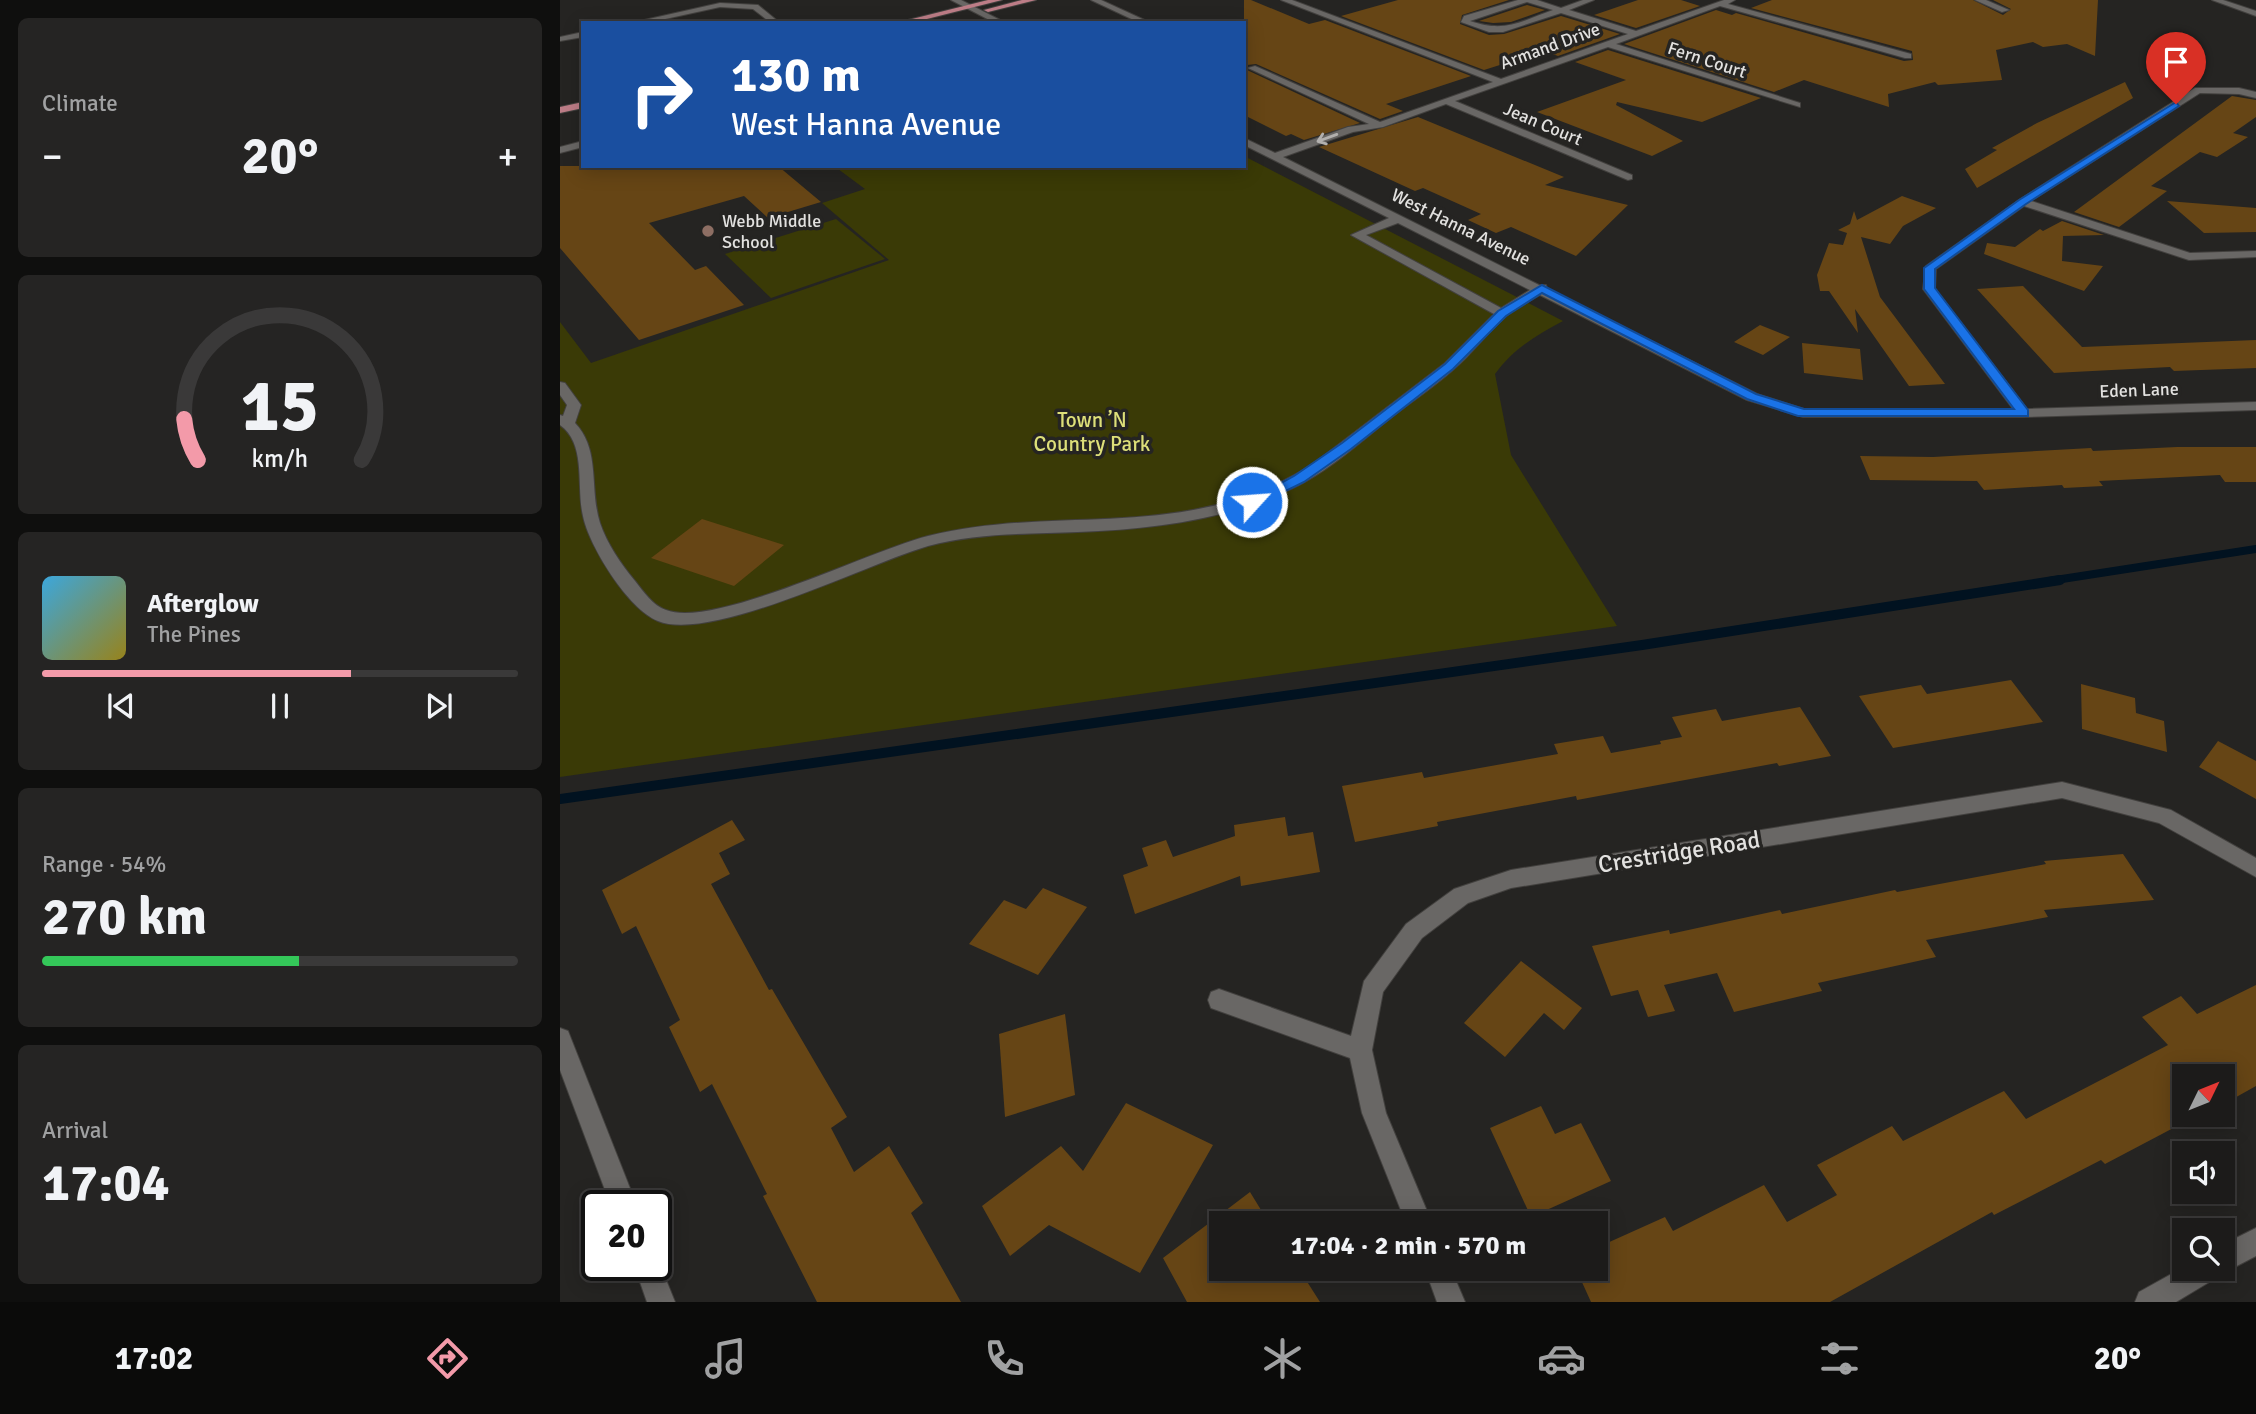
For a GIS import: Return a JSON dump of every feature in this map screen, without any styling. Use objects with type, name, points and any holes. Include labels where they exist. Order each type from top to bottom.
[{"type":"main road","points":[[909,21],[998,0]]},
{"type":"main road","points":[[944,21],[1032,0]]},
{"type":"main road","points":[[560,101],[581,96]]},
{"type":"main road","points":[[560,110],[581,105]]},
{"type":"street","points":[[955,0],[998,21]]},
{"type":"street","points":[[1095,0],[1142,21]]},
{"type":"street","points":[[1285,0],[1502,82]]},
{"type":"street","points":[[1590,0],[1561,10],[1503,30],[1489,30],[1465,22],[1467,18],[1528,0],[1561,10],[1636,34]]},
{"type":"street","name":"Armand Drive","points":[[1276,156],[1351,129],[1380,125],[1731,0]]},
{"type":"street","points":[[1979,0],[2005,10]]},
{"type":"street","points":[[2217,0],[2256,14]]},
{"type":"street","points":[[1720,4],[1908,57]]},
{"type":"street","points":[[644,21],[720,5],[755,7],[773,21]]},
{"type":"street","points":[[560,39],[581,34]]},
{"type":"street","name":"Fern Court","points":[[1608,44],[1797,105]]},
{"type":"street","points":[[1252,68],[1380,125]]},
{"type":"street","points":[[2024,413],[1930,289],[1930,268],[2022,202],[2198,90],[2239,91],[2256,95]]},
{"type":"street","name":"Jean Court","points":[[1446,101],[1628,177]]},
{"type":"street","name":"Armand Drive","points":[[1290,163],[1365,136],[1380,125]]},
{"type":"street","name":"West Hanna Avenue","points":[[1246,142],[1542,288],[1752,397],[1803,413],[2024,413]]},
{"type":"street","points":[[560,150],[581,145]]},
{"type":"street","points":[[2022,202],[2189,257],[2256,254]]},
{"type":"street","points":[[1400,218],[1357,235],[1502,313]]},
{"type":"street","points":[[560,386],[574,405],[564,421],[586,452],[587,493],[592,524],[636,598],[662,617],[683,619],[715,615],[760,602],[891,551],[932,540],[994,530],[1108,526],[1195,517],[1252,502],[1299,479],[1347,446],[1449,366],[1502,313],[1542,288]]},
{"type":"street","name":"Eden Lane","points":[[2024,413],[2256,406]]},
{"type":"street","name":"Crestridge Road","points":[[1414,1211],[1374,1113],[1360,1050],[1372,988],[1414,930],[1461,896],[1511,879],[2062,790],[2164,817],[2256,868]]},
{"type":"street","points":[[1219,1000],[1360,1050]]},
{"type":"street","points":[[560,1039],[618,1190]]},
{"type":"street","points":[[2235,1253],[2256,1241]]},
{"type":"street","points":[[653,1281],[661,1302]]},
{"type":"street","points":[[1443,1281],[1451,1302]]},
{"type":"street","points":[[2150,1302],[2186,1281]]},
{"type":"green space","name":"Town ’N Country Park","points":[[1246,157],[1563,321],[1525,344],[1509,357],[1495,374],[1511,455],[1617,626],[560,777],[560,322],[591,363],[889,260],[822,203],[865,189],[837,168],[1246,168]]},
{"type":"green space","points":[[836,219],[885,259],[771,298],[725,254]]},
{"type":"building","points":[[1244,0],[1251,0],[1309,24],[1325,20],[1471,76],[1386,104],[1403,111],[1380,119],[1256,64],[1247,65],[1247,70],[1360,123],[1304,140],[1291,134],[1286,136],[1246,116]]},
{"type":"building","points":[[1398,0],[1509,0],[1462,15],[1460,24],[1489,35],[1504,34],[1561,16],[1620,34],[1558,56],[1544,51],[1484,70],[1341,16]]},
{"type":"building","points":[[1638,0],[1681,0],[1700,6],[1636,28],[1594,15]]},
{"type":"building","points":[[1772,0],[1973,0],[2003,15],[2011,9],[1993,0],[2098,0],[2095,56],[2067,44],[2043,47],[2033,42],[1996,50],[2002,80],[1938,85],[1935,82],[1888,94],[1889,107],[1804,80],[1774,92],[1624,44],[1716,10],[1732,15],[1736,13],[1904,61],[1913,60],[1912,51],[1751,8]]},
{"type":"building","points":[[1527,5],[1545,10],[1511,22],[1479,21]]},
{"type":"building","points":[[1608,50],[1761,98],[1702,122],[1617,102],[1616,105],[1683,141],[1652,156],[1537,112],[1626,80],[1575,62]]},
{"type":"building","points":[[2125,82],[2133,98],[1977,188],[1965,169],[1997,150],[1992,148],[2037,123]]},
{"type":"building","points":[[2232,96],[2256,100],[2256,117],[2233,133],[2248,137],[2217,157],[2200,152],[2151,186],[2167,191],[2119,227],[2074,212]]},
{"type":"building","points":[[1418,117],[1564,177],[1545,185],[1628,205],[1576,256],[1511,227],[1496,233],[1468,220],[1481,214],[1423,188],[1415,191],[1319,147]]},
{"type":"building","points":[[560,166],[780,168],[821,202],[768,218],[744,196],[649,223],[695,270],[706,266],[744,305],[639,340],[560,248]]},
{"type":"building","points":[[1902,196],[1936,208],[1903,226],[1890,244],[1861,237],[1880,297],[1945,384],[1909,386],[1855,309],[1858,333],[1829,291],[1820,291],[1817,275],[1829,243],[1843,245],[1847,233],[1838,230],[1850,224],[1854,211],[1857,220]]},
{"type":"building","points":[[2167,201],[2256,208],[2256,232],[2204,233]]},
{"type":"building","points":[[2062,221],[2104,235],[2063,236],[2062,261],[2103,266],[2084,291],[1984,254],[1987,243],[2015,247],[2040,229],[2043,231]]},
{"type":"building","points":[[2023,286],[2082,347],[2256,340],[2256,368],[2174,371],[2170,367],[2054,373],[1977,289]]},
{"type":"building","points":[[1760,325],[1790,337],[1763,355],[1734,342]]},
{"type":"building","points":[[1802,343],[1860,349],[1863,380],[1804,373]]},
{"type":"building","points":[[2256,447],[2256,482],[2225,482],[2220,475],[2099,481],[2103,486],[2064,488],[2062,485],[1984,490],[1977,481],[1870,480],[1860,456],[1933,457],[2091,448],[2093,451]]},
{"type":"building","points":[[702,519],[784,545],[734,586],[651,558]]},
{"type":"building","points":[[2011,680],[2043,722],[1893,748],[1859,696],[1921,685],[1927,694]]},
{"type":"building","points":[[2081,684],[2135,698],[2136,713],[2164,721],[2167,752],[2082,729]]},
{"type":"building","points":[[1800,707],[1831,756],[1779,766],[1777,763],[1577,800],[1576,796],[1437,822],[1438,826],[1355,842],[1342,786],[1422,772],[1424,778],[1558,754],[1554,744],[1603,736],[1611,753],[1661,744],[1660,741],[1682,737],[1672,717],[1716,709],[1722,721]]},
{"type":"building","points":[[2218,741],[2256,761],[2256,799],[2199,767]]},
{"type":"building","points":[[1285,817],[1288,836],[1313,832],[1320,872],[1241,886],[1240,876],[1135,914],[1123,875],[1148,866],[1142,848],[1166,840],[1173,857],[1235,836],[1234,825]]},
{"type":"building","points":[[732,820],[745,840],[719,853],[730,874],[711,884],[769,990],[772,989],[847,1117],[831,1128],[854,1172],[889,1146],[923,1203],[911,1213],[961,1302],[817,1302],[763,1196],[767,1194],[712,1084],[700,1092],[669,1027],[680,1020],[636,926],[622,934],[602,890]]},
{"type":"building","points":[[2123,854],[2154,900],[2044,910],[2048,917],[1926,940],[1936,957],[1818,983],[1822,991],[1734,1012],[1717,973],[1664,985],[1675,1011],[1648,1017],[1638,990],[1611,996],[1592,946],[1669,930],[1670,934],[1780,910],[1782,914],[1895,890],[1897,892],[2046,864],[2044,861]]},
{"type":"building","points":[[1043,888],[1087,907],[1038,975],[969,944],[1004,900],[1026,909]]},
{"type":"building","points":[[1521,961],[1582,1008],[1564,1030],[1544,1013],[1505,1057],[1464,1023]]},
{"type":"building","points":[[2256,985],[2256,1086],[2235,1098],[2235,1064],[2172,1064],[2172,1127],[2175,1127],[2105,1164],[2101,1160],[1994,1215],[1992,1212],[1830,1302],[1591,1302],[1581,1281],[1608,1281],[1608,1243],[1665,1217],[1673,1231],[1764,1185],[1787,1222],[1837,1195],[1817,1165],[1892,1126],[1903,1141],[2004,1091],[2026,1119],[2168,1045],[2142,1017],[2181,996],[2197,1014]]},
{"type":"building","points":[[1065,1014],[1075,1095],[1005,1117],[999,1034]]},
{"type":"building","points":[[1126,1103],[1213,1145],[1140,1273],[1049,1225],[1010,1256],[982,1206],[1061,1146],[1083,1171]]},
{"type":"building","points":[[1541,1106],[1555,1134],[1581,1123],[1611,1181],[1544,1211],[1528,1211],[1490,1128]]},
{"type":"building","points":[[1250,1192],[1262,1211],[1225,1211]]},
{"type":"building","points":[[1209,1223],[1209,1281],[1307,1281],[1320,1302],[1187,1302],[1163,1258]]},
{"type":"waterway","points":[[2049,581],[2256,549]]},
{"type":"waterway","points":[[560,799],[1642,645],[2060,580]]},
{"type":"place","name":"Webb Middle School","points":[[708,231]]},
{"type":"route","points":[[1252,502],[1299,479],[1347,446],[1449,366],[1502,313],[1542,288],[1752,397],[1803,413],[2024,413],[1930,289],[1930,268],[2022,202],[2176,104]]}]
